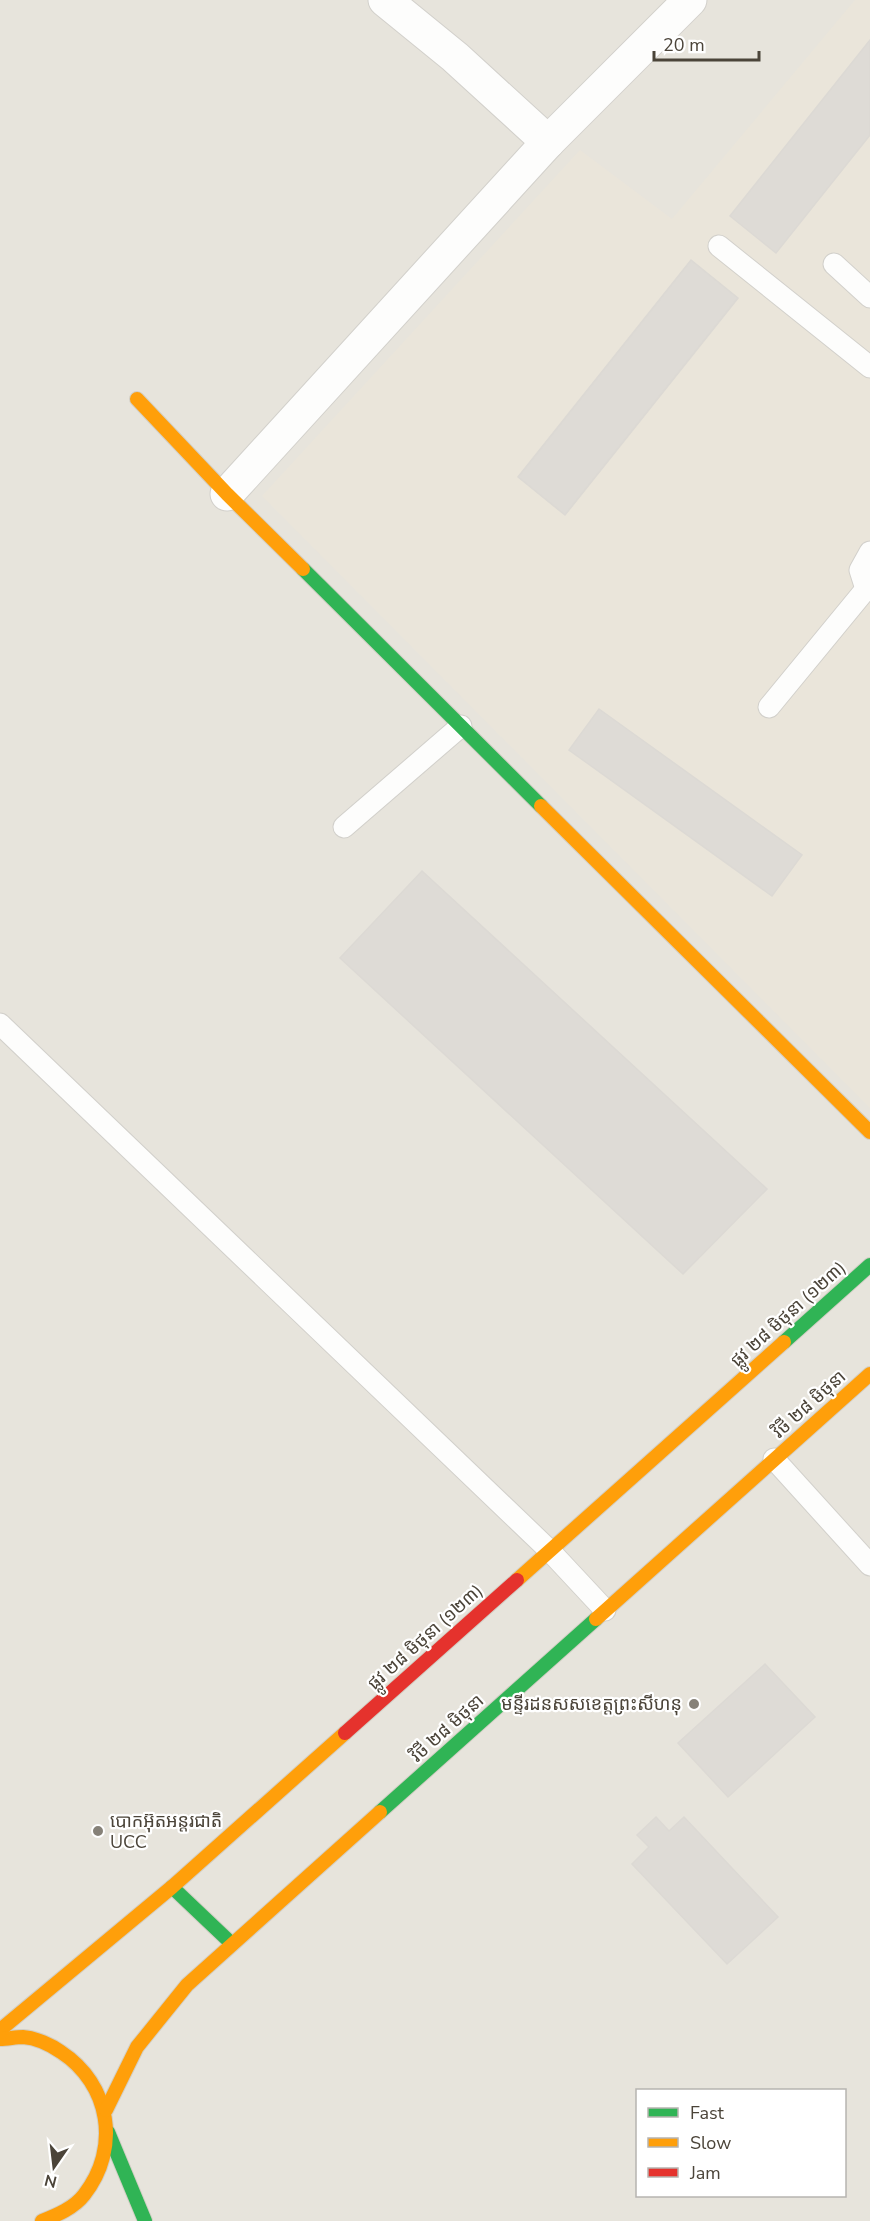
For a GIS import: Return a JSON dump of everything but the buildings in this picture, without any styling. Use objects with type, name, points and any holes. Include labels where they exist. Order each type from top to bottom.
[{"type":"main road","points":[[137,399],[227,494],[870,1132]]},
{"type":"main road","name":"ផ្លូវ ២៨ មិថុនា (១២៣)","points":[[0,2030],[130,1924],[870,1265]]},
{"type":"main road","name":"វិថី ២៨ មិថុនា","points":[[106,2110],[137,2047],[187,1985],[870,1374]]},
{"type":"main road","points":[[172,1887],[232,1944]]},
{"type":"main road","points":[[0,2039],[26,2037],[52,2045],[79,2063],[93,2080],[106,2110],[108,2132],[101,2170],[84,2195],[61,2213],[42,2221]]},
{"type":"main road","points":[[108,2132],[145,2221]]},
{"type":"street","points":[[385,0],[455,57],[548,142]]},
{"type":"street","points":[[227,494],[548,142],[690,0]]},
{"type":"lane","points":[[719,246],[870,366]]},
{"type":"lane","points":[[834,264],[870,297]]},
{"type":"lane","points":[[769,707],[868,590],[860,570],[870,552]]},
{"type":"lane","points":[[344,827],[461,726]]},
{"type":"lane","points":[[0,1024],[550,1551],[605,1610]]},
{"type":"lane","points":[[774,1459],[870,1565]]},
{"type":"shaded area","points":[[0,0],[870,0],[870,2221],[0,2221]]},
{"type":"shaded area","points":[[855,0],[870,0],[870,1108],[262,496],[580,150],[672,219]]},
{"type":"traffic: fast","points":[[303,569],[541,806]]},
{"type":"traffic: fast","points":[[784,1342],[870,1265]]},
{"type":"traffic: fast","points":[[380,1812],[596,1619]]},
{"type":"traffic: fast","points":[[172,1887],[232,1944]]},
{"type":"traffic: fast","points":[[108,2132],[145,2221]]},
{"type":"traffic: slow","points":[[137,399],[227,494],[303,569]]},
{"type":"traffic: slow","points":[[541,806],[870,1132]]},
{"type":"traffic: slow","points":[[517,1580],[784,1342]]},
{"type":"traffic: slow","points":[[596,1619],[870,1374]]},
{"type":"traffic: slow","points":[[0,2030],[172,1887],[345,1733]]},
{"type":"traffic: slow","points":[[106,2110],[137,2047],[187,1985],[380,1812]]},
{"type":"traffic: slow","points":[[0,2039],[28,2038],[43,2042],[61,2052],[78,2065],[90,2081],[100,2099],[105,2118],[106,2138],[103,2157],[96,2177],[75,2204],[42,2221]]},
{"type":"traffic: jam","points":[[345,1733],[517,1580]]},
{"type":"place","name":"មន្ទីរដនសសខេត្តព្រះសីហនុ","points":[[694,1704]]},
{"type":"place","name":"បោកអ៊ុតអន្តរជាតិ UCC","points":[[98,1831]]}]
